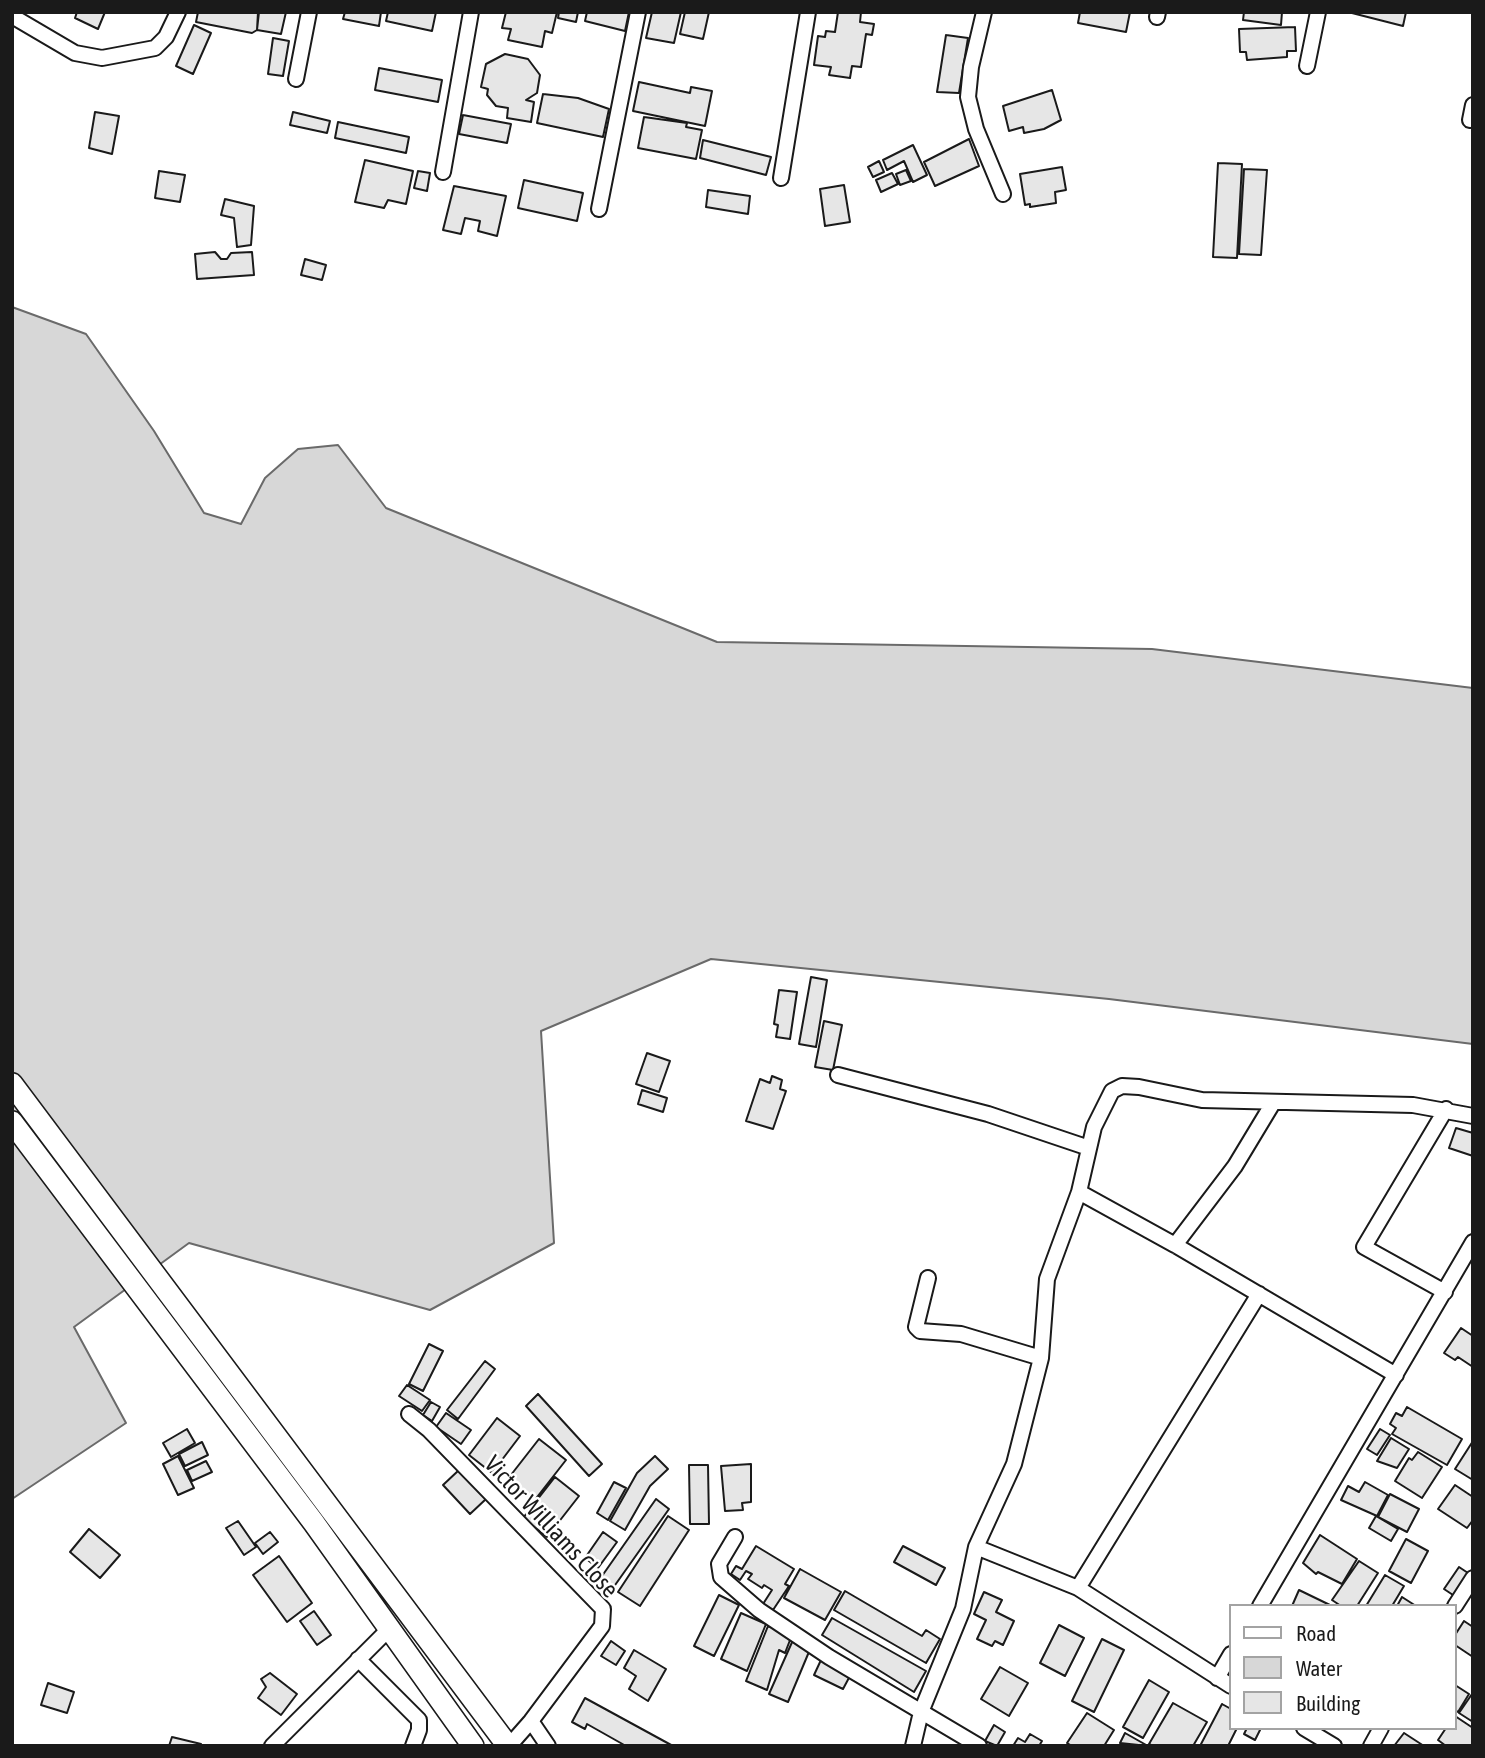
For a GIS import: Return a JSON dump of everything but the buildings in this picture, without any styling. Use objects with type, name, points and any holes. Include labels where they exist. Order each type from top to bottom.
[{"type":"main road","points":[[12,1084],[508,1746]]},
{"type":"main road","points":[[12,1122],[313,1523],[473,1746]]},
{"type":"street","points":[[12,16],[75,53],[102,58],[155,48],[166,37],[178,12]]},
{"type":"street","points":[[296,79],[309,12]]},
{"type":"street","points":[[443,172],[471,12]]},
{"type":"street","points":[[599,209],[638,12]]},
{"type":"street","points":[[781,178],[808,12]]},
{"type":"street","points":[[984,12],[971,67],[968,97],[976,129],[1003,194]]},
{"type":"street","points":[[1307,66],[1318,12]]},
{"type":"street","points":[[838,1076],[988,1114],[1089,1148]]},
{"type":"street","points":[[914,1746],[921,1712],[963,1609],[976,1547],[1014,1464],[1041,1358],[1047,1279],[1079,1192],[1089,1148],[1104,1102],[1112,1091],[1122,1086],[1202,1100],[1413,1105],[1473,1115]]},
{"type":"street","points":[[1175,1245],[1235,1166],[1273,1103]]},
{"type":"street","points":[[1445,1292],[1364,1247],[1446,1109]]},
{"type":"street","points":[[1079,1192],[1396,1375]]},
{"type":"street","points":[[1261,1604],[1473,1242]]},
{"type":"street","points":[[928,1278],[916,1327],[920,1331],[961,1334],[1041,1358]]},
{"type":"street","points":[[1078,1588],[1259,1294]]},
{"type":"street","name":"Victor Williams Close","points":[[409,1413],[429,1430],[603,1609],[602,1626],[531,1721],[508,1746]]},
{"type":"street","points":[[735,1537],[719,1564],[721,1577],[759,1609],[979,1746]]},
{"type":"street","points":[[976,1547],[1078,1588],[1230,1685]]},
{"type":"street","points":[[1456,1604],[1473,1578]]},
{"type":"street","points":[[272,1746],[389,1629]]},
{"type":"street","points":[[1217,1678],[1230,1656]]},
{"type":"street","points":[[358,1659],[419,1720],[419,1730],[413,1746]]},
{"type":"street","points":[[531,1721],[548,1746]]},
{"type":"street","points":[[1307,1730],[1334,1746]]},
{"type":"street","points":[[1371,1746],[1380,1730]]},
{"type":"water","points":[[12,307],[86,334],[154,431],[204,513],[241,524],[265,478],[298,449],[338,445],[386,508],[717,642],[1152,649],[1473,688],[1473,1044],[1109,999],[711,959],[541,1031],[554,1243],[430,1310],[189,1243],[74,1327],[126,1423],[12,1499]]}]
